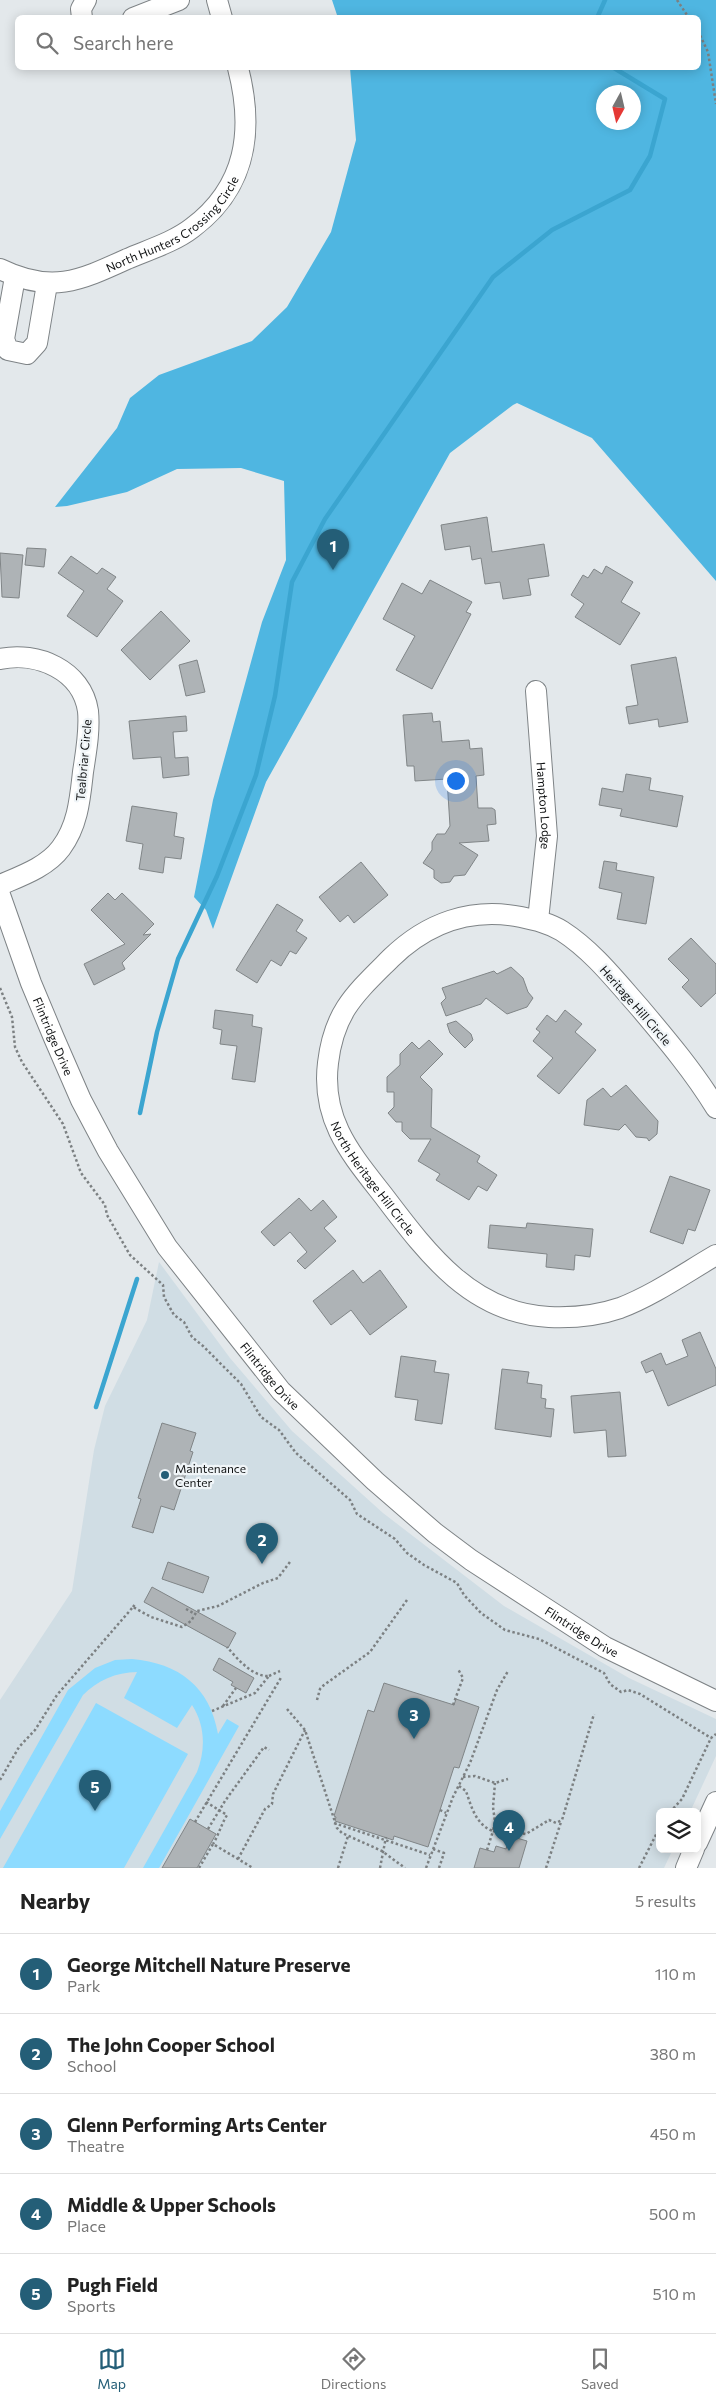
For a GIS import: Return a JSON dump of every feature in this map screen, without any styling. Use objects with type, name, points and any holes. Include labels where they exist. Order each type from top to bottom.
[{"type":"street","points":[[82,15],[81,9],[86,0]]},
{"type":"street","points":[[141,15],[179,0]]},
{"type":"street","points":[[217,0],[221,15]]},
{"type":"street","name":"North Hunters Crossing Circle","points":[[7,273],[47,284],[69,282],[107,268],[191,229],[215,208],[232,183],[243,157],[246,106],[238,70]]},
{"type":"street","points":[[7,273],[4,338],[8,350],[27,354],[36,343],[47,284]]},
{"type":"street","name":"Tealbriar Circle","points":[[0,659],[30,657],[48,662],[62,670],[74,680],[88,711],[87,739],[78,810],[72,829],[61,849],[46,863],[0,885]]},
{"type":"street","name":"Hampton Lodge","points":[[536,692],[547,836],[538,920]]},
{"type":"street","name":"Flintridge Drive","points":[[0,895],[31,983],[54,1038],[108,1151],[167,1247],[281,1392],[375,1481],[435,1533],[471,1560],[605,1647],[716,1701]]},
{"type":"street","name":"North Heritage Hill Circle","points":[[538,920],[483,913],[462,916],[440,923],[418,934],[352,997],[340,1017],[328,1063],[327,1087],[330,1111],[338,1133],[408,1227],[443,1267],[465,1287],[512,1312],[565,1318],[593,1315],[619,1308],[645,1296],[716,1255]]},
{"type":"street","name":"Heritage Hill Circle","points":[[538,920],[559,930],[580,945],[608,971],[670,1042],[716,1108]]},
{"type":"street","points":[[701,1834],[716,1802]]},
{"type":"street","points":[[686,1868],[692,1853]]},
{"type":"path","points":[[677,0],[687,15]]},
{"type":"path","points":[[701,37],[708,52],[710,78],[716,104]]},
{"type":"path","points":[[710,78],[716,82]]},
{"type":"path","points":[[133,1607],[151,1617],[182,1626],[191,1621],[194,1614],[218,1606],[263,1583],[278,1578],[290,1562]]},
{"type":"path","points":[[317,1700],[320,1689],[324,1685],[370,1652],[407,1600]]},
{"type":"path","points":[[0,1780],[19,1747],[35,1730],[56,1695],[136,1603]]},
{"type":"path","points":[[186,1609],[194,1614]]},
{"type":"path","points":[[227,1646],[247,1667],[263,1676],[269,1676],[280,1671]]},
{"type":"path","points":[[453,1705],[463,1678],[458,1669]]},
{"type":"path","points":[[426,1868],[446,1813],[470,1763],[498,1690],[508,1671]]},
{"type":"path","points":[[212,1711],[255,1693],[269,1676]]},
{"type":"path","points":[[195,1822],[282,1676]]},
{"type":"path","points":[[222,1707],[236,1688]]},
{"type":"path","points":[[287,1710],[305,1730],[334,1823],[339,1831],[382,1851],[405,1868]]},
{"type":"path","points":[[546,1868],[594,1714]]},
{"type":"path","points":[[238,1859],[265,1809],[272,1804],[273,1794],[305,1730]]},
{"type":"path","points":[[674,1808],[682,1800],[711,1738]]},
{"type":"path","points":[[208,1829],[219,1810],[264,1747],[269,1750]]},
{"type":"path","points":[[463,1777],[480,1778],[495,1782],[508,1780]]},
{"type":"path","points":[[487,1850],[495,1822],[493,1807],[495,1782]]},
{"type":"path","points":[[458,1786],[466,1791],[471,1807],[480,1823],[493,1831],[507,1834],[518,1832],[526,1834],[549,1820],[556,1823],[562,1820]]},
{"type":"path","points":[[199,1868],[227,1815],[206,1802]]},
{"type":"path","points":[[440,1810],[446,1813]]},
{"type":"path","points":[[334,1823],[430,1854]]},
{"type":"path","points":[[640,1868],[656,1835]]},
{"type":"path","points":[[338,1868],[348,1836]]},
{"type":"path","points":[[380,1868],[386,1839]]},
{"type":"path","points":[[213,1844],[253,1868]]},
{"type":"path","points":[[433,1849],[444,1853],[440,1868]]},
{"type":"shaded area","points":[[332,0],[716,0],[716,581],[592,438],[517,403],[513,405],[450,453],[266,782],[213,929],[206,910],[194,897],[213,800],[262,622],[286,560],[284,481],[241,468],[177,469],[127,492],[55,507],[117,428],[130,398],[159,375],[252,341],[287,307],[331,232],[356,140],[350,70],[701,70],[701,15],[337,15]]},
{"type":"shaded area","points":[[159,1262],[230,1358],[292,1431],[383,1513],[504,1606],[629,1678],[716,1719],[716,1756],[692,1808],[656,1808],[656,1853],[671,1853],[664,1868],[0,1868],[0,1700],[72,1591],[94,1450],[105,1406],[147,1320]]},
{"type":"shaded area","points":[[115,1660],[149,1661],[164,1666],[190,1680],[208,1703],[218,1734],[227,1719],[239,1726],[159,1868],[143,1868],[197,1772],[202,1755],[203,1737],[200,1721],[192,1705],[177,1728],[124,1698],[137,1672],[129,1672],[107,1678],[83,1695],[0,1839],[0,1811],[68,1690],[95,1668]]},
{"type":"shaded area","points":[[96,1703],[188,1754],[124,1868],[3,1868]]},
{"type":"building","points":[[487,517],[492,552],[544,544],[549,576],[528,579],[531,595],[503,599],[500,582],[485,584],[481,558],[472,560],[470,546],[445,550],[441,525]]},
{"type":"building","points":[[27,548],[46,549],[44,567],[25,565]]},
{"type":"building","points":[[0,553],[23,555],[19,598],[2,597]]},
{"type":"building","points":[[71,556],[97,574],[102,568],[116,577],[107,589],[123,601],[97,637],[67,616],[84,591],[58,573]]},
{"type":"building","points":[[606,566],[633,582],[621,602],[640,613],[620,645],[575,617],[584,604],[571,595],[583,575],[588,578],[594,569],[602,574]]},
{"type":"building","points":[[430,580],[472,602],[466,612],[471,614],[432,689],[396,670],[415,636],[383,619],[402,583],[422,594]]},
{"type":"building","points":[[161,611],[190,641],[150,680],[121,650]]},
{"type":"building","points":[[676,657],[688,722],[659,727],[658,719],[629,724],[626,707],[638,705],[631,665]]},
{"type":"building","points":[[197,660],[205,692],[186,696],[179,665]]},
{"type":"building","points":[[432,713],[433,722],[440,721],[442,742],[469,740],[470,749],[482,748],[484,775],[476,776],[478,808],[492,808],[495,810],[496,824],[487,825],[489,841],[459,843],[478,855],[465,875],[454,876],[450,882],[441,883],[434,878],[434,870],[423,863],[432,850],[432,842],[437,834],[445,834],[450,826],[447,779],[415,781],[414,766],[407,766],[403,715]]},
{"type":"building","points":[[186,716],[187,731],[173,732],[175,758],[188,757],[189,775],[163,778],[161,757],[133,759],[129,721]]},
{"type":"building","points":[[626,774],[651,778],[649,790],[683,796],[677,827],[620,816],[622,809],[599,805],[602,788],[623,792]]},
{"type":"building","points":[[132,806],[177,813],[174,836],[184,838],[181,859],[165,857],[163,873],[139,869],[143,844],[126,841]]},
{"type":"building","points":[[604,861],[617,863],[616,870],[654,877],[646,924],[617,919],[622,893],[599,888]]},
{"type":"building","points":[[361,862],[388,895],[354,923],[348,915],[340,922],[319,897]]},
{"type":"building","points":[[108,893],[115,900],[122,893],[154,924],[143,935],[151,934],[122,963],[125,969],[94,985],[84,964],[125,944],[91,910]]},
{"type":"building","points":[[277,904],[303,920],[296,931],[307,938],[296,954],[290,951],[281,966],[271,960],[257,983],[236,970]]},
{"type":"building","points":[[691,938],[716,964],[716,993],[701,1007],[682,987],[689,980],[668,959]]},
{"type":"building","points":[[511,967],[523,978],[528,992],[533,998],[527,1007],[507,1014],[486,998],[481,1004],[446,1016],[441,1003],[446,998],[442,988],[494,971],[497,974]]},
{"type":"building","points":[[215,1010],[253,1015],[252,1026],[262,1028],[255,1082],[232,1079],[237,1046],[220,1044],[222,1030],[213,1028]]},
{"type":"building","points":[[565,1010],[582,1024],[575,1032],[596,1050],[559,1094],[537,1076],[553,1058],[533,1041],[540,1032],[536,1029],[547,1015],[556,1022]]},
{"type":"building","points":[[456,1021],[471,1034],[473,1040],[465,1048],[450,1033],[447,1024]]},
{"type":"building","points":[[429,1040],[443,1054],[420,1077],[432,1089],[431,1127],[480,1156],[477,1162],[497,1175],[487,1191],[478,1186],[469,1200],[436,1180],[440,1174],[418,1161],[431,1139],[410,1139],[402,1131],[402,1122],[396,1122],[388,1113],[394,1107],[394,1092],[387,1092],[387,1077],[400,1065],[400,1054],[412,1042],[419,1049]]},
{"type":"building","points":[[626,1085],[658,1121],[657,1134],[649,1141],[647,1138],[636,1137],[625,1124],[619,1130],[584,1125],[587,1100],[603,1088],[611,1097]]},
{"type":"building","points":[[670,1176],[710,1190],[695,1231],[688,1229],[683,1244],[650,1232]]},
{"type":"building","points":[[299,1198],[311,1211],[323,1200],[337,1217],[324,1228],[336,1241],[305,1269],[297,1261],[307,1252],[290,1232],[274,1246],[261,1232]]},
{"type":"building","points":[[527,1223],[593,1229],[590,1257],[575,1255],[574,1270],[546,1267],[547,1254],[488,1248],[490,1225],[526,1228]]},
{"type":"building","points":[[353,1270],[363,1283],[380,1270],[407,1307],[370,1335],[351,1310],[331,1325],[313,1301]]},
{"type":"building","points":[[700,1332],[716,1369],[716,1385],[668,1406],[653,1370],[646,1373],[641,1362],[661,1353],[666,1365],[688,1356],[682,1340]]},
{"type":"building","points":[[401,1356],[436,1361],[434,1372],[449,1374],[442,1424],[415,1420],[418,1400],[395,1397]]},
{"type":"building","points":[[502,1369],[529,1372],[527,1383],[542,1385],[541,1398],[546,1399],[545,1408],[554,1409],[551,1437],[495,1429]]},
{"type":"building","points":[[620,1392],[626,1456],[608,1457],[606,1430],[574,1433],[571,1396]]},
{"type":"building","name":"Maintenance Center","points":[[162,1423],[196,1433],[190,1451],[193,1452],[174,1510],[161,1506],[153,1533],[132,1527],[141,1499],[138,1498]]},
{"type":"building","points":[[168,1562],[209,1577],[203,1593],[162,1579]]},
{"type":"building","points":[[152,1587],[236,1633],[228,1648],[144,1602]]},
{"type":"building","points":[[219,1658],[254,1678],[246,1693],[231,1685],[233,1682],[213,1670]]},
{"type":"building","points":[[384,1683],[454,1705],[456,1699],[479,1707],[459,1768],[454,1767],[428,1847],[394,1836],[393,1840],[335,1821],[336,1817],[334,1816],[368,1710],[374,1712]]},
{"type":"building","points":[[190,1819],[216,1834],[197,1868],[162,1868]]},
{"type":"building","points":[[510,1836],[527,1841],[519,1868],[474,1868],[480,1848],[494,1852],[496,1846],[506,1849]]},
{"type":"waterway","points":[[598,15],[605,0]]},
{"type":"waterway","points":[[140,1113],[157,1032],[178,959],[217,876],[256,775],[275,696],[292,582],[325,519],[493,277],[552,230],[630,190],[650,156],[665,99],[617,70]]},
{"type":"waterway","points":[[96,1407],[137,1279]]},
{"type":"place","name":"George Mitchell Nature Preserve","points":[[333,570]]},
{"type":"place","name":"Maintenance Center","points":[[165,1475]]},
{"type":"place","name":"The John Cooper School","points":[[262,1564]]},
{"type":"place","name":"Glenn Performing Arts Center","points":[[414,1739]]},
{"type":"place","name":"Pugh Field","points":[[95,1811]]},
{"type":"place","name":"Middle & Upper Schools","points":[[509,1851]]}]
